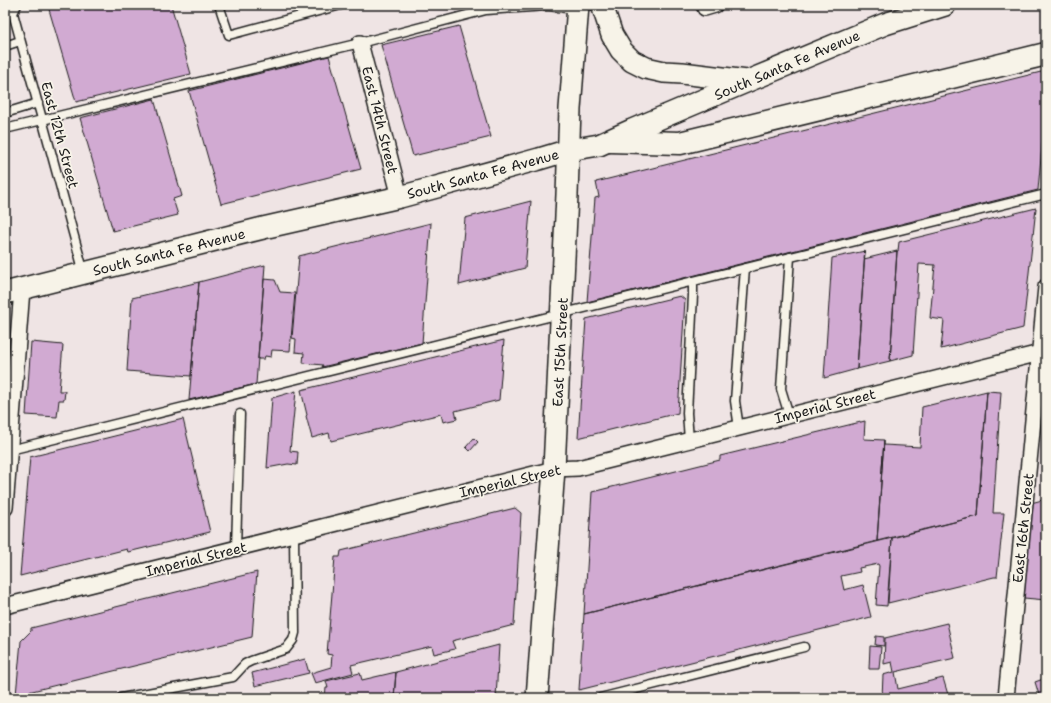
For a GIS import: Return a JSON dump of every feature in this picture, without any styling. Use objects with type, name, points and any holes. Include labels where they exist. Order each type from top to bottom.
[{"type":"main road","points":[[602,5],[612,35],[621,50],[632,62],[646,68],[664,72],[748,81]]},
{"type":"main road","name":"South Santa Fe Avenue","points":[[14,291],[255,230],[400,197],[539,160],[569,150],[599,145],[885,24],[945,5]]},
{"type":"main road","name":"East 15th Street","points":[[537,698],[554,469],[570,109],[578,7]]},
{"type":"main road","points":[[610,141],[680,143],[1046,54]]},
{"type":"street","name":"East 14th Street","points":[[360,43],[400,197]]},
{"type":"street","name":"East 16th Street","points":[[1006,698],[1042,372],[1040,353],[1046,287]]},
{"type":"street","points":[[5,508],[10,450],[14,291]]},
{"type":"street","name":"Imperial Street","points":[[5,606],[554,469],[578,468],[1040,353]]},
{"type":"lane","points":[[5,5],[13,13],[17,5]]},
{"type":"lane","points":[[220,5],[229,35],[341,5]]},
{"type":"lane","points":[[5,129],[360,43],[486,10],[547,6],[578,7]]},
{"type":"lane","name":"East 12th Street","points":[[13,13],[84,273]]},
{"type":"lane","points":[[5,46],[20,41]]},
{"type":"lane","points":[[5,113],[38,103]]},
{"type":"lane","points":[[10,450],[1046,194]]},
{"type":"lane","points":[[789,415],[781,389],[790,257]]},
{"type":"lane","points":[[739,428],[736,401],[745,268]]},
{"type":"lane","points":[[689,440],[687,413],[694,295],[693,281]]},
{"type":"lane","points":[[236,548],[240,414]]},
{"type":"lane","points":[[121,698],[233,677],[245,664],[251,660],[286,649],[293,640],[295,633],[294,534]]},
{"type":"lane","points":[[600,698],[804,647]]},
{"type":"building","points":[[171,5],[191,74],[76,102],[48,6]]},
{"type":"building","points":[[459,26],[491,137],[413,156],[381,45]]},
{"type":"building","points":[[329,56],[361,169],[221,204],[189,91]]},
{"type":"building","points":[[1045,71],[1046,102],[1038,190],[587,302],[595,198],[599,197],[596,182]]},
{"type":"building","points":[[154,99],[182,196],[173,199],[178,215],[113,231],[80,118]]},
{"type":"building","points":[[531,201],[525,268],[459,285],[465,218]]},
{"type":"building","points":[[1036,208],[1023,328],[941,349],[944,320],[930,318],[935,265],[919,264],[913,355],[890,361],[897,251],[899,242]]},
{"type":"building","points":[[431,223],[422,343],[322,367],[323,365],[303,363],[304,353],[295,352],[296,339],[292,338],[299,256]]},
{"type":"building","points":[[865,251],[857,369],[824,378],[832,258]]},
{"type":"building","points":[[897,251],[890,361],[857,369],[864,259]]},
{"type":"building","points":[[265,265],[256,384],[189,400],[199,282]]},
{"type":"building","points":[[264,279],[275,280],[280,292],[295,293],[290,351],[272,350],[271,357],[265,356],[264,359],[258,359]]},
{"type":"building","points":[[199,282],[191,376],[127,371],[132,298]]},
{"type":"building","points":[[680,296],[685,300],[678,413],[578,438],[586,319]]},
{"type":"building","points":[[504,340],[499,400],[455,411],[457,419],[443,422],[441,414],[331,441],[329,433],[312,438],[301,390]]},
{"type":"building","points":[[31,342],[63,345],[59,391],[65,391],[64,400],[59,400],[57,417],[26,415]]},
{"type":"building","points":[[296,391],[290,451],[298,452],[297,465],[288,464],[267,468],[272,398]]},
{"type":"building","points":[[987,391],[978,516],[877,541],[884,440],[884,445],[920,447],[922,407]]},
{"type":"building","points":[[987,391],[1001,392],[993,513],[1004,513],[997,577],[888,603],[892,538],[978,516]]},
{"type":"building","points":[[183,419],[210,532],[128,552],[127,549],[20,576],[30,457]]},
{"type":"building","points":[[865,421],[864,439],[884,440],[877,541],[584,614],[592,492],[720,460],[720,456]]},
{"type":"building","points":[[474,438],[478,442],[470,451],[466,447]]},
{"type":"building","points":[[1046,499],[1046,600],[1024,598],[1031,503]]},
{"type":"building","points":[[515,508],[521,513],[514,625],[452,641],[455,649],[434,654],[432,646],[351,665],[353,673],[315,683],[311,673],[331,667],[332,655],[327,654],[335,557],[340,557],[341,551]]},
{"type":"building","points":[[892,538],[887,606],[876,605],[878,564],[859,568],[860,572],[841,576],[844,590],[863,585],[871,617],[579,690],[584,614]]},
{"type":"building","points":[[257,572],[252,637],[16,695],[21,641],[31,631],[31,628]]},
{"type":"building","points":[[947,623],[955,658],[895,672],[898,689],[943,678],[949,698],[882,698],[883,675],[894,672],[892,662],[884,664],[885,638]]},
{"type":"building","points":[[876,636],[884,637],[884,646],[875,645]]},
{"type":"building","points":[[499,645],[496,698],[394,698],[396,672]]},
{"type":"building","points":[[870,646],[881,647],[879,669],[869,669]]},
{"type":"building","points":[[305,659],[309,673],[255,686],[252,673]]},
{"type":"building","points":[[396,672],[394,698],[325,698],[326,688],[328,688],[326,681],[360,673],[362,680]]},
{"type":"building","points":[[1046,678],[1046,698],[1040,698],[1035,682]]}]
